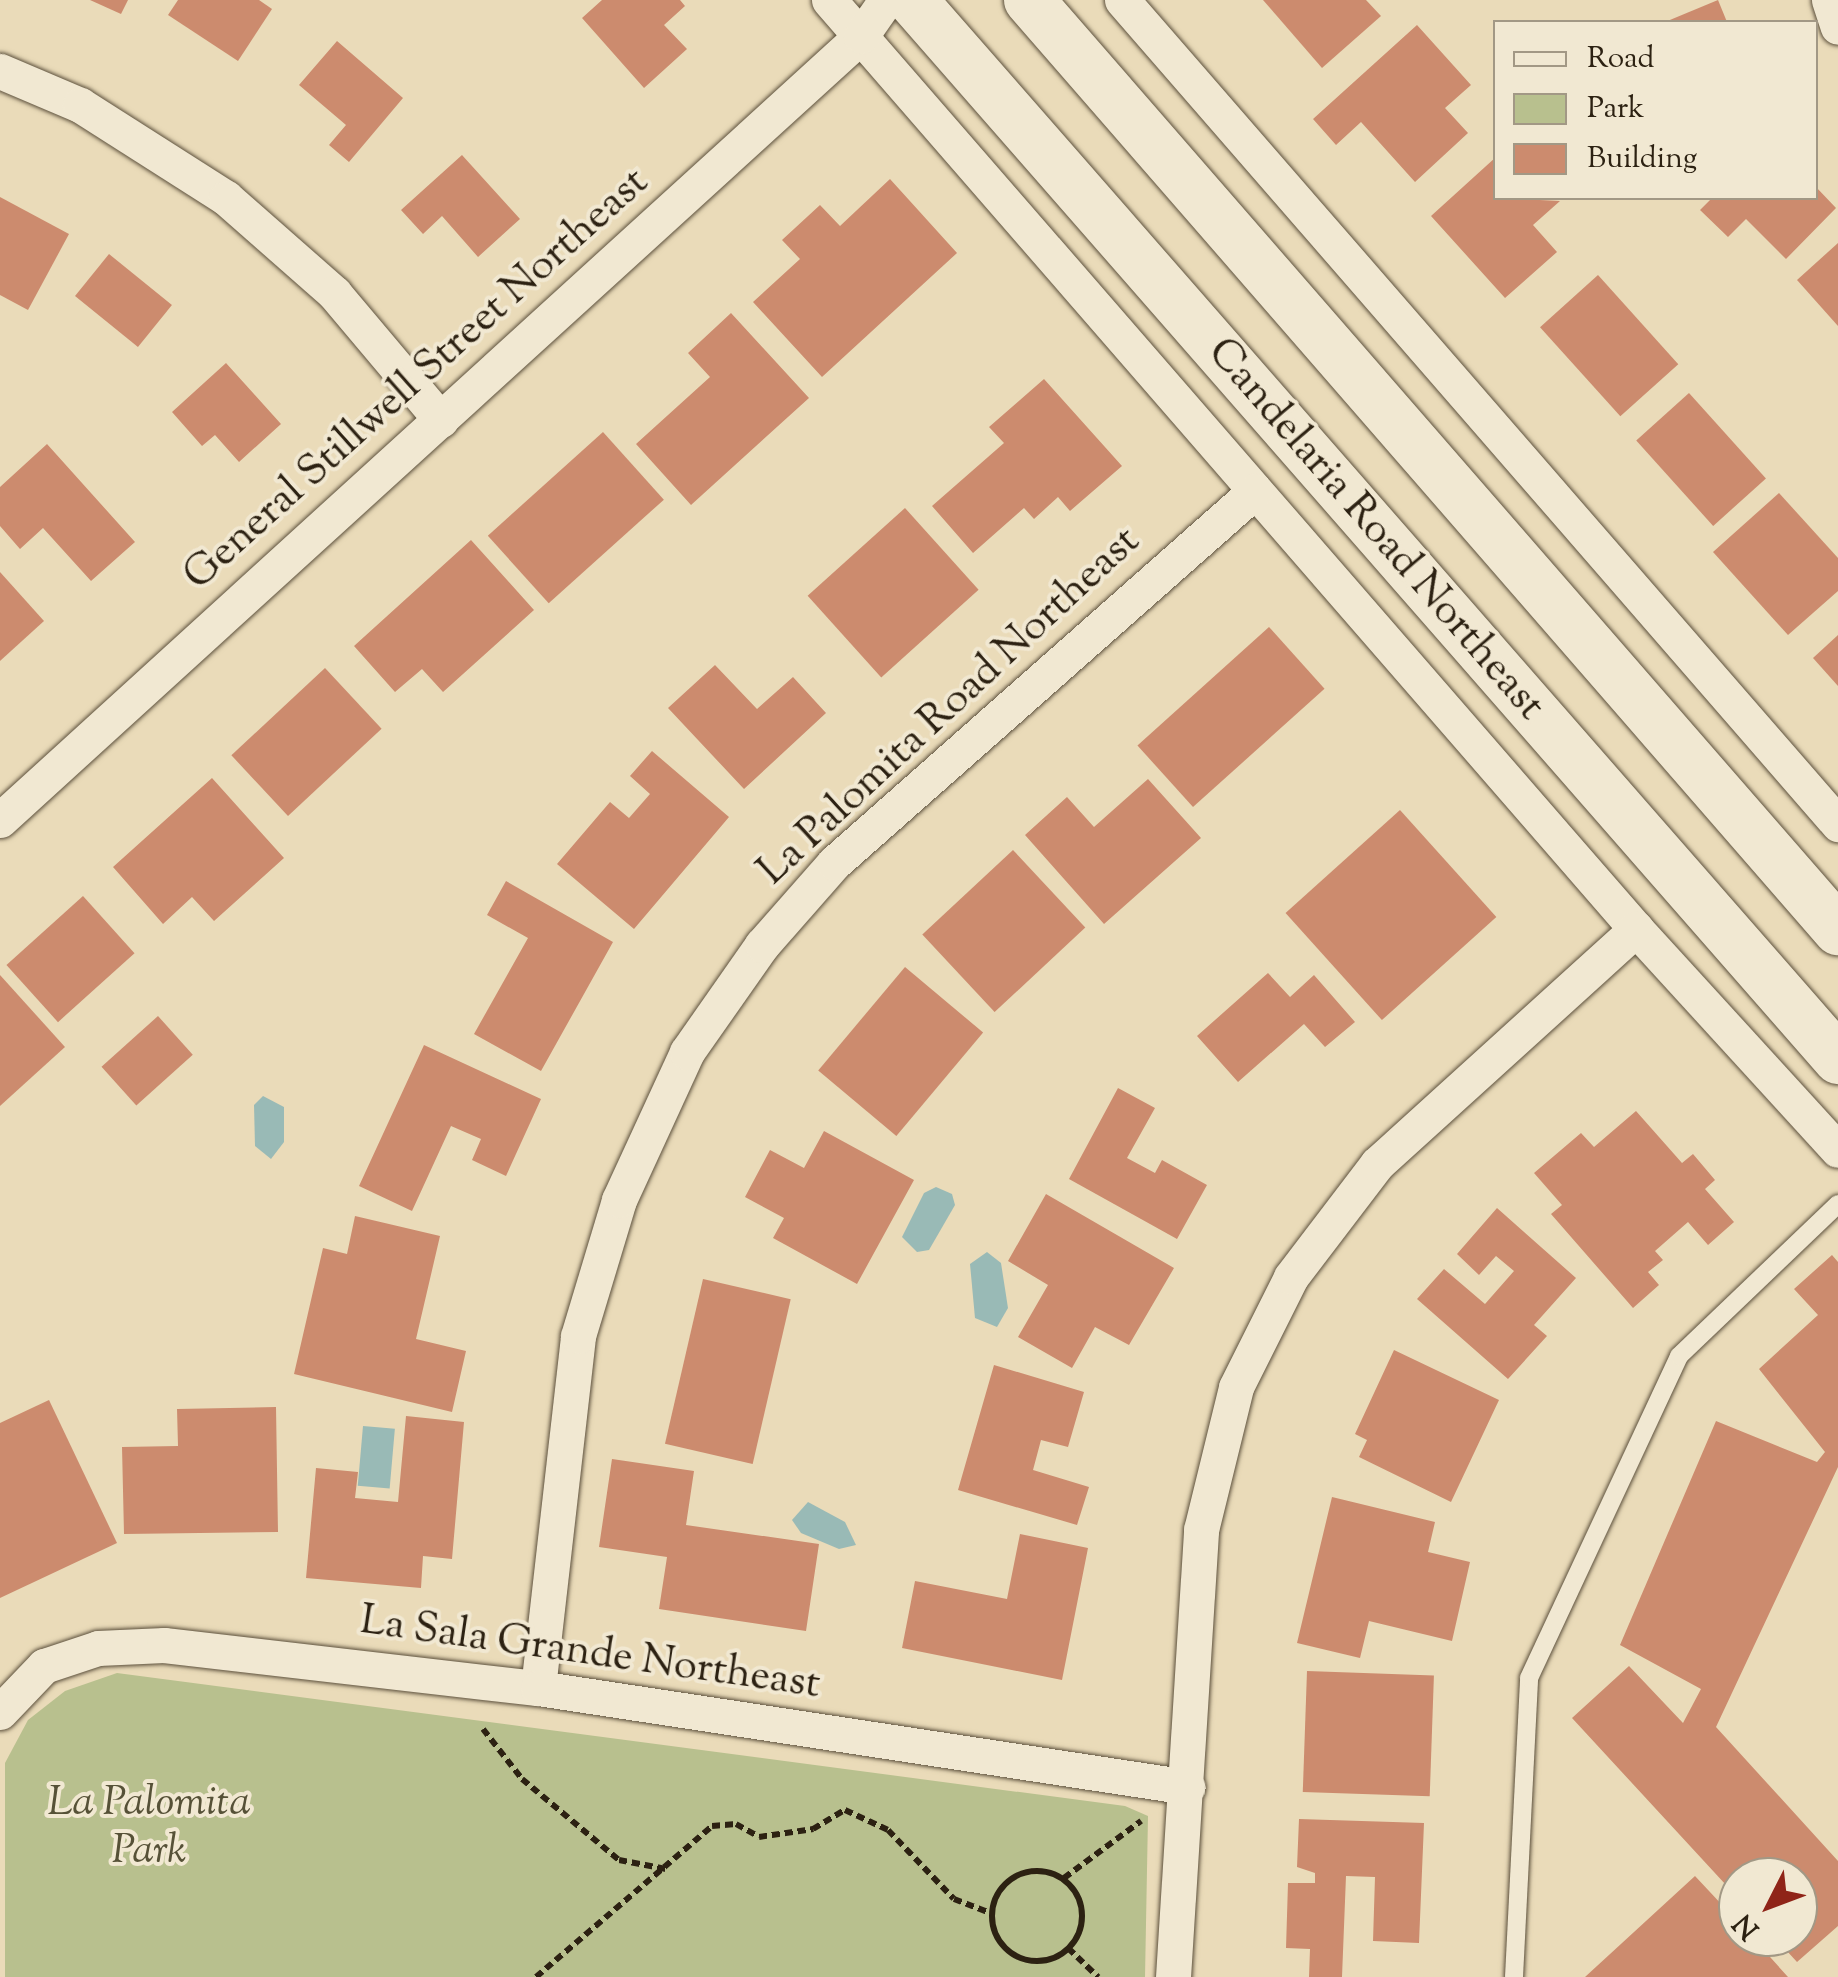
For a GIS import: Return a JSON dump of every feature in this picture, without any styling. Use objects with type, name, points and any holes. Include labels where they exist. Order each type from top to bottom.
[{"type":"main road","name":"Candelaria Road Northeast","points":[[912,0],[1838,1059]]},
{"type":"main road","name":"Candelaria Road Northeast","points":[[1029,0],[1838,930]]},
{"type":"street","points":[[829,0],[1636,929],[1838,1150]]},
{"type":"street","name":"General Stillwell Street Northeast","points":[[0,820],[860,36],[886,0]]},
{"type":"street","points":[[1122,0],[1838,824]]},
{"type":"street","points":[[1829,0],[1838,27]]},
{"type":"street","points":[[0,71],[80,105],[226,198],[334,293],[441,420]]},
{"type":"street","name":"La Palomita Road Northeast","points":[[538,1688],[578,1336],[618,1200],[687,1052],[762,945],[834,863],[1255,491]]},
{"type":"street","points":[[1173,1977],[1188,1787],[1200,1530],[1236,1387],[1291,1277],[1378,1164],[1636,929]]},
{"type":"street","name":"La Sala Grande Northeast","points":[[0,1712],[44,1666],[98,1648],[164,1645],[538,1688],[1188,1787]]},
{"type":"lane","points":[[1514,1977],[1528,1678],[1679,1356],[1838,1204]]},
{"type":"path","points":[[483,1728],[522,1779],[619,1860],[668,1870]]},
{"type":"path","points":[[536,1977],[668,1870],[712,1826],[736,1824],[759,1837],[813,1829],[845,1810],[888,1830],[954,1899],[991,1913]]},
{"type":"path","points":[[1064,1878],[1082,1916],[1068,1948],[1054,1958],[1018,1957],[1003,1946],[991,1913],[996,1896],[1022,1872],[1064,1878],[1142,1820]]},
{"type":"path","points":[[1068,1948],[1098,1977]]},
{"type":"green space","name":"La Palomita Park","points":[[117,1673],[1125,1806],[1148,1816],[1145,1977],[5,1977],[5,1763],[28,1720],[65,1691]]},
{"type":"water","points":[[263,1096],[284,1107],[284,1142],[271,1159],[255,1146],[254,1105]]},
{"type":"water","points":[[936,1187],[952,1194],[955,1205],[929,1250],[917,1252],[902,1237],[924,1193]]},
{"type":"water","points":[[987,1252],[1001,1263],[1008,1308],[997,1327],[975,1318],[970,1264]]},
{"type":"water","points":[[363,1426],[395,1429],[390,1489],[358,1486]]},
{"type":"water","points":[[808,1502],[845,1522],[856,1545],[839,1549],[801,1533],[792,1520]]},
{"type":"building","points":[[90,0],[128,0],[121,14]]},
{"type":"building","points":[[178,0],[259,0],[272,9],[238,61],[168,15]]},
{"type":"building","points":[[602,0],[680,0],[685,6],[664,25],[687,49],[644,88],[582,18]]},
{"type":"building","points":[[1263,0],[1366,0],[1381,16],[1322,68]]},
{"type":"building","points":[[1718,0],[1726,20],[1670,20]]},
{"type":"building","points":[[1417,25],[1471,85],[1445,108],[1468,133],[1415,182],[1361,122],[1336,145],[1313,119]]},
{"type":"building","points":[[337,41],[403,98],[349,162],[329,145],[346,125],[299,85]]},
{"type":"building","points":[[462,155],[520,219],[478,257],[442,216],[423,234],[401,210]]},
{"type":"building","points":[[1493,160],[1493,200],[1560,201],[1533,225],[1557,252],[1505,298],[1431,216]]},
{"type":"building","points":[[890,179],[957,253],[822,377],[753,302],[800,259],[782,240],[820,205],[840,226]]},
{"type":"building","points":[[1818,189],[1836,208],[1786,259],[1746,219],[1728,237],[1700,210],[1710,200],[1818,200]]},
{"type":"building","points":[[0,197],[69,234],[28,310],[0,295]]},
{"type":"building","points":[[1838,243],[1838,326],[1797,280]]},
{"type":"building","points":[[109,254],[172,305],[138,347],[75,296]]},
{"type":"building","points":[[1598,275],[1678,364],[1620,416],[1540,327]]},
{"type":"building","points":[[731,313],[809,398],[691,505],[636,444],[710,377],[688,353]]},
{"type":"building","points":[[226,363],[281,424],[239,462],[215,435],[202,446],[172,412]]},
{"type":"building","points":[[1044,379],[1122,466],[1070,511],[1058,497],[1034,519],[1024,508],[973,553],[932,506],[1004,443],[989,427]]},
{"type":"building","points":[[1689,393],[1766,478],[1713,526],[1636,441]]},
{"type":"building","points":[[603,432],[664,500],[549,603],[488,536]]},
{"type":"building","points":[[47,444],[135,542],[91,581],[43,528],[20,549],[0,526],[0,487]]},
{"type":"building","points":[[1779,493],[1838,558],[1838,591],[1788,635],[1713,552]]},
{"type":"building","points":[[905,508],[979,590],[881,677],[808,596]]},
{"type":"building","points":[[471,540],[534,610],[443,692],[422,669],[395,692],[354,646]]},
{"type":"building","points":[[0,572],[44,621],[0,661]]},
{"type":"building","points":[[1269,627],[1325,689],[1193,807],[1137,745]]},
{"type":"building","points":[[1838,635],[1838,686],[1813,658]]},
{"type":"building","points":[[715,665],[757,709],[793,677],[826,713],[744,789],[668,708]]},
{"type":"building","points":[[325,668],[382,729],[288,816],[231,755]]},
{"type":"building","points":[[652,751],[729,817],[634,929],[557,864],[610,802],[629,818],[650,794],[630,776]]},
{"type":"building","points":[[212,778],[284,858],[214,921],[192,897],[163,924],[113,867]]},
{"type":"building","points":[[1148,779],[1201,838],[1104,924],[1025,835],[1067,797],[1094,827]]},
{"type":"building","points":[[1400,810],[1496,917],[1382,1020],[1286,913]]},
{"type":"building","points":[[1013,850],[1085,928],[995,1012],[922,935]]},
{"type":"building","points":[[506,881],[613,942],[541,1071],[474,1034],[528,938],[487,915]]},
{"type":"building","points":[[83,896],[135,953],[58,1022],[6,965]]},
{"type":"building","points":[[905,967],[983,1033],[896,1136],[818,1070]]},
{"type":"building","points":[[1268,973],[1290,997],[1314,975],[1355,1022],[1325,1047],[1304,1024],[1238,1082],[1197,1036]]},
{"type":"building","points":[[0,975],[65,1047],[0,1106]]},
{"type":"building","points":[[158,1016],[193,1055],[136,1105],[102,1067]]},
{"type":"building","points":[[424,1045],[541,1099],[506,1176],[472,1160],[481,1139],[451,1126],[412,1211],[359,1186]]},
{"type":"building","points":[[1118,1088],[1155,1108],[1127,1158],[1155,1173],[1162,1160],[1207,1185],[1177,1239],[1069,1179]]},
{"type":"building","points":[[1636,1111],[1682,1163],[1693,1154],[1715,1180],[1705,1189],[1734,1222],[1708,1245],[1688,1222],[1655,1251],[1663,1260],[1648,1272],[1659,1285],[1633,1308],[1551,1214],[1562,1205],[1534,1173],[1581,1133],[1594,1147]]},
{"type":"building","points":[[824,1131],[914,1180],[857,1284],[773,1238],[784,1218],[745,1197],[770,1150],[804,1168]]},
{"type":"building","points":[[1046,1194],[1174,1268],[1129,1345],[1095,1327],[1072,1368],[1018,1337],[1048,1285],[1008,1261]]},
{"type":"building","points":[[1497,1208],[1576,1278],[1534,1325],[1547,1336],[1508,1379],[1417,1299],[1444,1269],[1485,1304],[1514,1271],[1496,1256],[1479,1275],[1457,1254]]},
{"type":"building","points":[[355,1216],[440,1236],[416,1339],[466,1351],[452,1412],[294,1374],[323,1248],[347,1254]]},
{"type":"building","points":[[1832,1255],[1838,1262],[1838,1467],[1716,1727],[1838,1861],[1838,1926],[1818,1944],[1818,1857],[1718,1857],[1718,1876],[1572,1718],[1629,1666],[1683,1723],[1701,1689],[1620,1645],[1716,1421],[1817,1462],[1825,1452],[1759,1369],[1818,1315],[1794,1289]]},
{"type":"building","points":[[703,1279],[791,1299],[753,1464],[665,1444]]},
{"type":"building","points":[[1394,1350],[1499,1400],[1451,1502],[1359,1457],[1367,1440],[1355,1434]]},
{"type":"building","points":[[994,1365],[1084,1392],[1068,1447],[1041,1440],[1033,1470],[1089,1487],[1077,1525],[958,1490]]},
{"type":"building","points":[[49,1400],[117,1543],[0,1598],[0,1423]]},
{"type":"building","points":[[276,1407],[278,1532],[124,1534],[122,1447],[178,1446],[177,1409]]},
{"type":"building","points":[[406,1416],[464,1422],[452,1559],[423,1556],[421,1588],[306,1578],[316,1468],[358,1472],[355,1498],[398,1502]]},
{"type":"building","points":[[612,1459],[694,1471],[686,1525],[819,1544],[806,1631],[659,1609],[667,1557],[599,1547]]},
{"type":"building","points":[[1332,1497],[1435,1522],[1428,1552],[1470,1562],[1452,1641],[1369,1621],[1360,1658],[1297,1643]]},
{"type":"building","points":[[1020,1534],[1088,1548],[1062,1680],[902,1648],[915,1581],[1007,1599]]},
{"type":"building","points":[[1307,1671],[1434,1675],[1430,1796],[1303,1792]]},
{"type":"building","points":[[1299,1819],[1424,1823],[1419,1943],[1373,1941],[1375,1877],[1346,1876],[1342,1977],[1309,1977],[1310,1949],[1286,1948],[1288,1883],[1315,1883],[1315,1873],[1297,1867]]},
{"type":"building","points":[[1695,1876],[1718,1901],[1718,1957],[1770,1957],[1788,1977],[1585,1977]]}]
